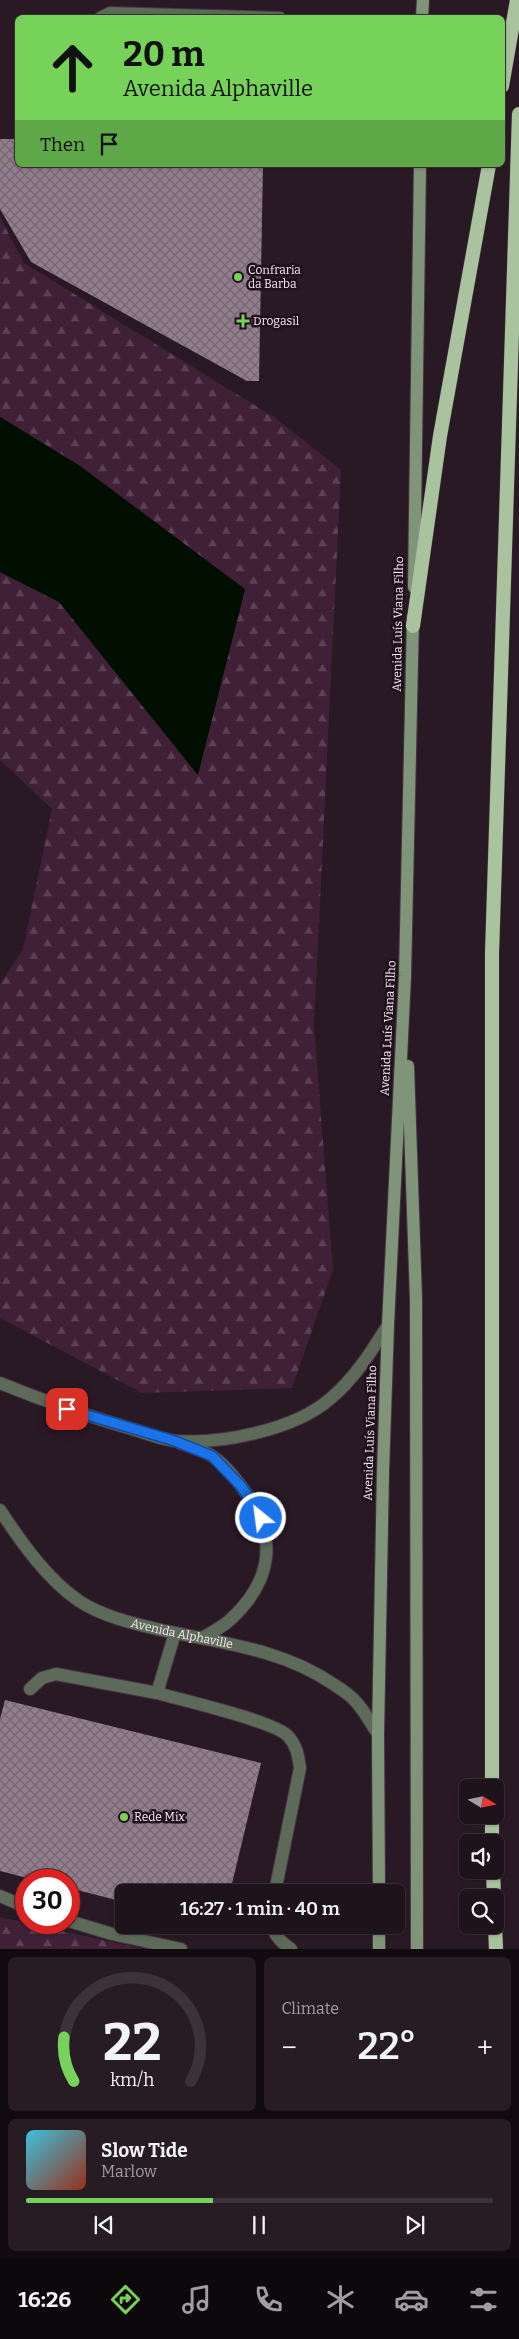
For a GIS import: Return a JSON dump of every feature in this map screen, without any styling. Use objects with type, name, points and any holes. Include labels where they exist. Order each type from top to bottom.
[{"type":"highway","points":[[505,69],[517,0]]},
{"type":"highway","points":[[492,1779],[492,954],[519,114]]},
{"type":"highway","points":[[413,626],[440,436],[489,167]]},
{"type":"highway","points":[[495,1934],[496,1949]]},
{"type":"main road","points":[[422,15],[423,0]]},
{"type":"main road","name":"Avenida Luís Viana Filho","points":[[379,1884],[378,1734],[388,1325],[405,976],[413,626],[420,167]]},
{"type":"main road","points":[[405,976],[416,1299],[417,1949]]},
{"type":"main road","points":[[379,1934],[380,1949]]},
{"type":"street","points":[[106,15],[110,13],[178,15]]},
{"type":"street","points":[[175,1441],[239,1437],[271,1430],[298,1418],[329,1401],[358,1372],[388,1325]]},
{"type":"street","points":[[0,1383],[49,1403],[175,1441],[212,1456],[240,1485],[256,1507],[266,1530],[267,1554],[261,1580],[248,1602],[230,1621],[202,1638]]},
{"type":"street","name":"Avenida Alphaville","points":[[0,1510],[46,1571],[66,1591],[81,1602],[135,1624],[273,1654],[299,1664],[320,1675],[356,1701],[378,1734]]},
{"type":"street","points":[[157,1693],[175,1633]]},
{"type":"street","points":[[30,1689],[42,1678],[56,1674],[157,1693],[269,1725],[287,1735],[297,1749],[300,1768],[277,1884]]},
{"type":"street","points":[[0,1896],[15,1902]]},
{"type":"street","points":[[80,1923],[115,1929]]},
{"type":"street","points":[[135,1934],[180,1949]]},
{"type":"street","points":[[274,1934],[282,1944],[291,1949]]},
{"type":"green space","points":[[0,217],[24,263],[274,417],[341,470],[314,1025],[333,1270],[292,1388],[142,1393],[0,1318],[0,984],[23,949],[52,809],[0,760],[0,572],[59,602],[197,774],[245,590],[80,466],[0,417]]},
{"type":"green space","points":[[0,1917],[15,1920],[15,1934],[76,1934],[143,1949],[0,1949]]},
{"type":"shaded area","points":[[0,417],[80,466],[245,589],[198,775],[59,602],[0,572]]},
{"type":"building","points":[[0,139],[15,139],[15,167],[263,167],[259,381],[247,381],[31,262],[0,209]]},
{"type":"building","name":"Rede Mix","points":[[5,1700],[261,1763],[232,1884],[115,1884],[115,1900],[80,1891],[80,1869],[15,1869],[15,1875],[0,1871],[0,1719]]},
{"type":"place","name":"Confraria da Barba","points":[[238,277]]},
{"type":"place","name":"Drogasil","points":[[243,321]]},
{"type":"place","name":"Rede Mix","points":[[124,1817]]},
{"type":"route","points":[[67,1409],[175,1441],[212,1456],[240,1485],[256,1507],[261,1518]]}]
